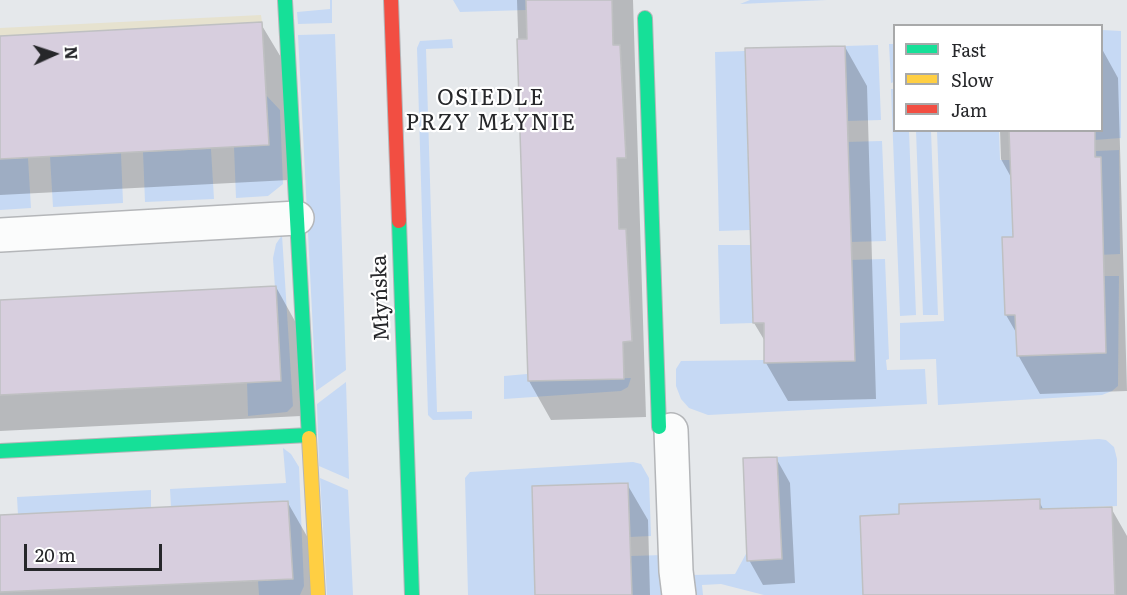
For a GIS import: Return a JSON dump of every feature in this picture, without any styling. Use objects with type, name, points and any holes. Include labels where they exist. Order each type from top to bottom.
[{"type":"street","points":[[285,0],[318,595]]},
{"type":"street","name":"Młyńska","points":[[391,0],[412,595]]},
{"type":"street","points":[[645,18],[665,428],[679,595]]},
{"type":"street","points":[[0,235],[297,218]]},
{"type":"street","points":[[0,451],[309,435]]},
{"type":"shaded area","points":[[330,0],[332,0],[332,23],[298,24],[297,12],[330,9]]},
{"type":"shaded area","points":[[453,0],[526,0],[527,10],[460,12]]},
{"type":"shaded area","points":[[750,0],[827,0],[740,4]]},
{"type":"shaded area","points":[[1103,30],[1121,31],[1121,138],[1095,140],[1095,132],[1103,132]]},
{"type":"shaded area","points":[[335,34],[346,370],[316,391],[298,35]]},
{"type":"shaded area","points":[[452,39],[453,48],[426,49],[437,412],[472,411],[472,419],[433,420],[428,415],[417,48],[420,41]]},
{"type":"shaded area","points":[[889,44],[893,44],[893,82],[891,83]]},
{"type":"shaded area","points":[[878,45],[881,120],[848,121],[845,46]]},
{"type":"shaded area","points":[[745,51],[750,230],[719,231],[715,52]]},
{"type":"shaded area","points":[[891,89],[893,89],[893,132],[909,132],[916,315],[900,316]]},
{"type":"shaded area","points":[[266,95],[280,110],[283,184],[268,196],[236,198],[234,147],[269,145]]},
{"type":"shaded area","points":[[916,132],[931,132],[938,315],[923,315]]},
{"type":"shaded area","points":[[937,132],[999,132],[1000,160],[1010,160],[1013,237],[1004,295],[1005,315],[1015,315],[1017,356],[1106,353],[1104,276],[1119,276],[1118,386],[1102,395],[938,405],[936,359],[900,360],[900,323],[944,321]]},
{"type":"shaded area","points":[[882,141],[886,241],[851,242],[844,142]]},
{"type":"shaded area","points":[[211,149],[214,199],[145,202],[143,152]]},
{"type":"shaded area","points":[[1119,150],[1120,254],[1099,255],[1096,151]]},
{"type":"shaded area","points":[[121,153],[123,203],[53,207],[50,157]]},
{"type":"shaded area","points":[[28,158],[31,208],[0,210],[0,159]]},
{"type":"shaded area","points":[[282,235],[293,406],[287,412],[248,416],[247,382],[281,380],[273,258],[276,244]]},
{"type":"shaded area","points":[[718,245],[751,245],[753,323],[720,324]]},
{"type":"shaded area","points":[[885,259],[889,359],[886,360],[887,370],[925,369],[927,404],[708,415],[689,408],[681,399],[676,386],[676,369],[681,361],[764,360],[765,363],[855,361],[847,260]]},
{"type":"shaded area","points":[[527,374],[528,381],[631,378],[628,387],[621,391],[504,399],[504,376]]},
{"type":"shaded area","points":[[346,382],[349,479],[319,466],[317,404]]},
{"type":"shaded area","points":[[1106,440],[1114,447],[1117,459],[1117,506],[1040,509],[1040,499],[899,504],[899,514],[860,516],[863,595],[764,595],[721,584],[702,585],[703,595],[694,595],[692,575],[735,574],[747,552],[782,559],[777,457]]},
{"type":"shaded area","points":[[283,448],[291,454],[299,467],[304,586],[300,595],[259,595],[258,581],[292,579],[288,501],[171,507],[170,489],[286,483]]},
{"type":"shaded area","points":[[633,462],[641,464],[649,478],[651,536],[630,537],[628,483],[532,486],[535,595],[468,595],[465,478],[470,472]]},
{"type":"shaded area","points":[[320,478],[348,490],[353,595],[327,595]]},
{"type":"shaded area","points":[[151,490],[151,508],[18,515],[17,497]]},
{"type":"shaded area","points":[[663,555],[665,595],[632,595],[630,556]]},
{"type":"sand","points":[[261,15],[262,22],[0,36],[0,28]]},
{"type":"building","points":[[526,0],[612,0],[613,45],[620,45],[626,158],[617,158],[619,229],[626,229],[632,341],[623,342],[624,379],[528,381],[517,39],[527,39]]},
{"type":"building","points":[[262,22],[269,145],[0,159],[0,36]]},
{"type":"building","points":[[845,46],[855,361],[764,363],[764,323],[753,323],[745,48]]},
{"type":"building","points":[[1009,132],[1095,132],[1095,157],[1101,157],[1106,353],[1017,356],[1015,315],[1005,315],[1002,237],[1013,237]]},
{"type":"building","points":[[276,286],[281,381],[0,395],[0,300]]},
{"type":"building","points":[[777,457],[782,559],[747,561],[743,458]]},
{"type":"building","points":[[628,483],[632,595],[535,595],[532,486]]},
{"type":"building","points":[[1040,499],[1040,509],[1112,507],[1115,595],[863,595],[860,516],[899,514],[899,504]]},
{"type":"building","points":[[288,501],[293,579],[0,592],[0,515]]},
{"type":"traffic: fast","points":[[285,0],[309,438]]},
{"type":"traffic: fast","points":[[645,18],[659,427]]},
{"type":"traffic: fast","points":[[399,221],[412,595]]},
{"type":"traffic: fast","points":[[0,451],[309,435]]},
{"type":"traffic: slow","points":[[309,438],[318,595]]},
{"type":"traffic: jam","points":[[391,0],[399,221]]},
{"type":"district","name":"OSIEDLE PRZY MŁYNIE","points":[[491,112]]}]
